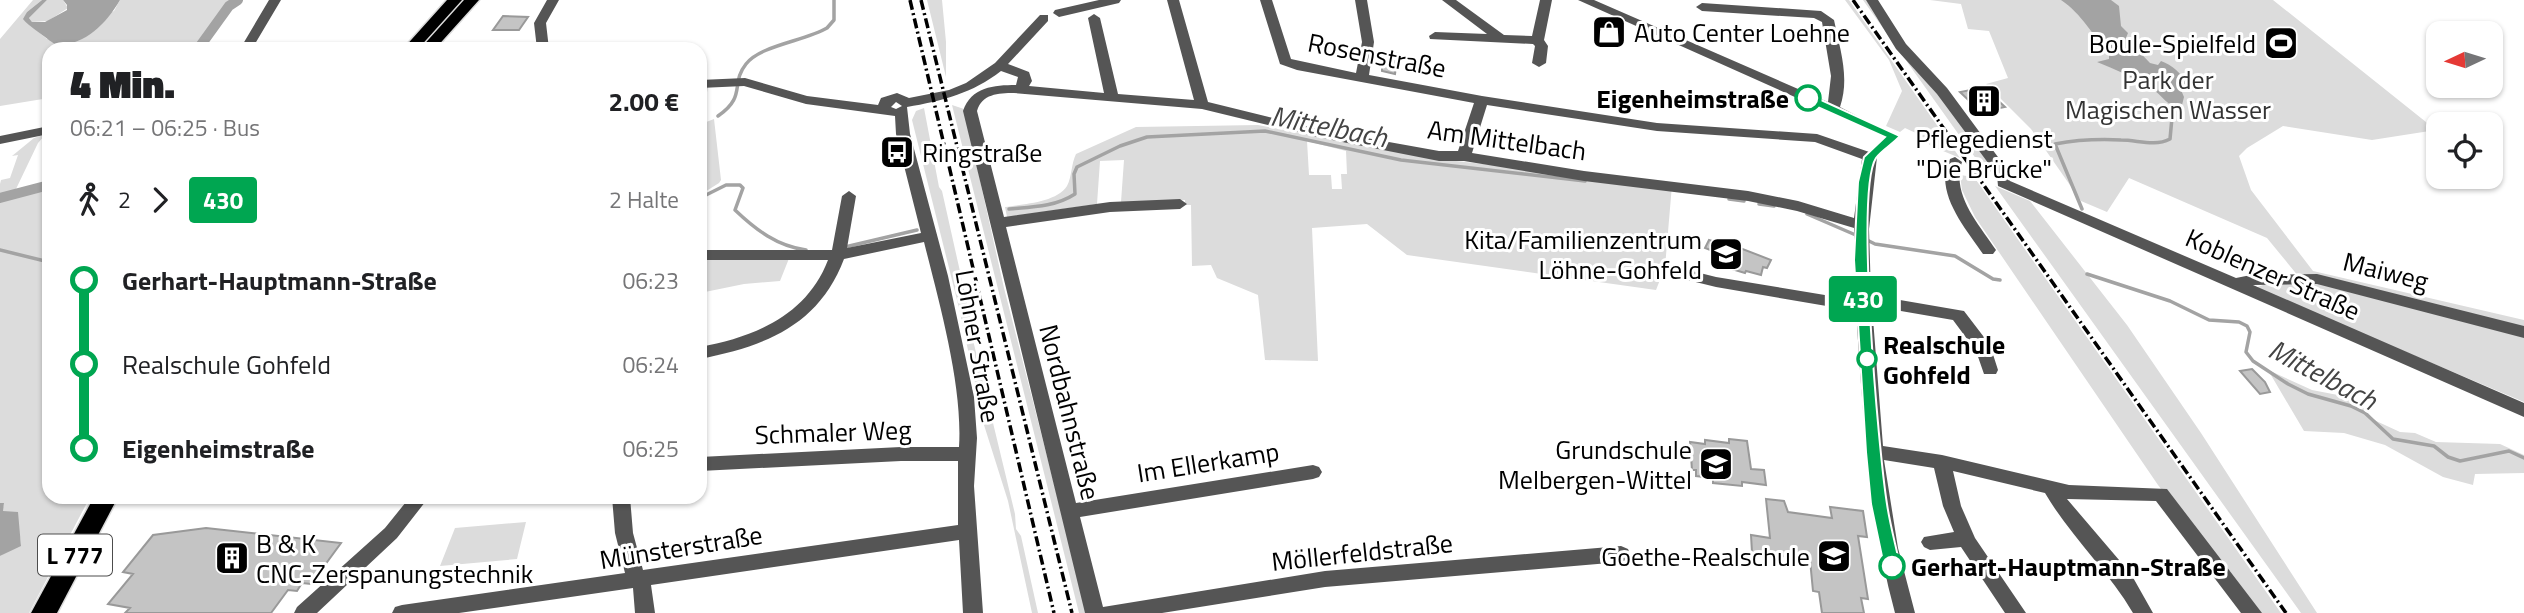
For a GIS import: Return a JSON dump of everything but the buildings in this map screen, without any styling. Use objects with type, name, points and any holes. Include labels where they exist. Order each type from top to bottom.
[{"type":"highway","name":"L 777","points":[[44,613],[102,504]]},
{"type":"main road","points":[[416,42],[455,0]]},
{"type":"main road","points":[[433,42],[472,0]]},
{"type":"street","points":[[250,42],[275,0]]},
{"type":"street","points":[[542,42],[540,23],[553,0]]},
{"type":"street","points":[[707,84],[740,82],[806,100],[895,107],[962,91],[983,80],[1001,66],[1053,10],[1115,0]]},
{"type":"street","points":[[1173,0],[1202,105]]},
{"type":"street","name":"Rosenstraße","points":[[1266,0],[1285,61],[1482,100],[1657,127],[1817,138],[1870,157],[1864,182],[1861,235]]},
{"type":"street","points":[[1361,0],[1368,42],[1362,76]]},
{"type":"street","points":[[1448,0],[1500,38]]},
{"type":"street","points":[[1537,40],[1546,0]]},
{"type":"street","points":[[1584,0],[1858,120]]},
{"type":"street","points":[[1872,0],[1901,46],[1936,82],[2004,175],[2003,183]]},
{"type":"street","points":[[1702,7],[1817,14],[1828,20],[1838,77],[1838,97],[1832,109]]},
{"type":"street","points":[[1094,18],[1112,98]]},
{"type":"street","points":[[1434,36],[1537,40],[1542,46],[1539,63]]},
{"type":"street","points":[[1001,66],[1024,75],[1025,80],[1020,90]]},
{"type":"street","name":"Am Mittelbach","points":[[1020,90],[1202,105],[1322,134],[1438,156],[1464,156],[1584,176],[1748,196],[1798,206],[1861,235]]},
{"type":"street","name":"Nordbahnstraße","points":[[1020,90],[988,91],[978,96],[970,107],[1096,613]]},
{"type":"street","points":[[1464,156],[1482,100]]},
{"type":"street","name":"Löhner Straße","points":[[895,107],[930,236],[966,397],[965,486],[973,613]]},
{"type":"street","points":[[0,139],[42,132]]},
{"type":"street","points":[[1955,162],[1950,179],[1957,199],[1988,250]]},
{"type":"street","name":"Koblenzer Straße","points":[[2003,183],[2524,410]]},
{"type":"street","points":[[707,352],[746,344],[792,320],[806,309],[822,290],[838,252],[849,196]]},
{"type":"street","points":[[997,223],[1110,207],[1180,204]]},
{"type":"street","points":[[1861,235],[1874,452],[1884,530],[1905,613]]},
{"type":"street","points":[[707,255],[838,252],[930,236]]},
{"type":"street","points":[[1668,270],[1716,282],[1958,315],[1984,349],[1990,370]]},
{"type":"street","name":"Maiweg","points":[[2234,284],[2250,280],[2317,279],[2524,332]]},
{"type":"street","points":[[1874,452],[1942,462],[2053,490],[2161,494],[2252,613]]},
{"type":"street","name":"Schmaler Weg","points":[[707,464],[901,454],[967,454]]},
{"type":"street","points":[[1942,462],[1947,495],[1965,539],[1976,560],[2016,613]]},
{"type":"street","name":"Im Ellerkamp","points":[[1070,511],[1313,472]]},
{"type":"street","points":[[2053,490],[2064,509],[2124,580],[2143,613]]},
{"type":"street","points":[[304,613],[391,533],[414,504]]},
{"type":"street","points":[[622,504],[624,533],[639,580],[645,613]]},
{"type":"street","name":"Münsterstraße","points":[[402,613],[967,531]]},
{"type":"street","points":[[1930,542],[1965,539]]},
{"type":"street","name":"Möllerfeldstraße","points":[[1110,613],[1325,579],[1621,554]]},
{"type":"green space","points":[[33,0],[42,0],[27,12],[24,20],[47,39],[114,11],[120,0],[243,0],[233,6],[206,42],[42,42],[42,99],[0,106],[0,39]]},
{"type":"green space","points":[[47,0],[63,0],[68,8],[48,21],[32,22],[29,18]]},
{"type":"green space","points":[[927,0],[942,0],[946,77]]},
{"type":"green space","points":[[1845,0],[1849,0],[1960,158],[1931,146],[1918,134],[1905,128],[1900,132],[1886,126],[1902,91],[1889,60]]},
{"type":"green space","points":[[1863,0],[1871,0],[1996,168],[1993,172],[1984,170]]},
{"type":"green space","name":"Park der Magischen Wasser","points":[[1930,0],[2273,0],[2426,122],[2426,132],[2372,140],[2283,126],[2247,148],[2239,156],[2251,190],[2313,271],[2524,320],[2524,402],[2255,288],[2279,279],[2299,277],[2267,238],[2129,178],[2107,212],[2081,201],[2031,129],[1986,84],[2008,78],[1989,31],[1968,29],[1961,4]]},
{"type":"green space","points":[[952,105],[964,109],[1004,288],[1087,613],[1079,613]]},
{"type":"green space","points":[[924,108],[939,187],[974,334],[973,340],[1038,613],[1032,613],[1008,501],[984,425],[959,308],[912,120],[916,111]]},
{"type":"green space","points":[[714,119],[721,180],[707,191],[707,122]]},
{"type":"green space","points":[[1258,125],[1438,159],[1672,185],[1665,267],[1656,290],[1407,255],[1367,224],[1312,228],[1318,361],[1265,360],[1258,295],[1217,278],[1211,265],[1192,266],[1191,205],[1185,205],[1185,200],[1121,202],[1124,160],[1100,161],[1097,204],[1007,217],[1005,207],[1038,202],[1062,192],[1069,182],[1076,154],[1136,127]],"holes":[[[1307,141],[1346,151],[1347,174],[1341,174],[1342,189],[1332,189],[1331,175],[1309,175]]]},
{"type":"green space","points":[[42,135],[16,189],[42,184],[42,504],[86,504],[29,613],[0,613],[0,556],[21,545],[20,537],[2,511],[4,504],[0,503],[0,184],[1,180],[10,178],[18,155],[12,156],[34,138]]},
{"type":"green space","points":[[1960,175],[1974,177],[2281,613],[2256,613],[2158,485],[1975,217],[1962,190]]},
{"type":"green space","points":[[1995,186],[2030,201],[2127,325],[2201,433],[2317,613],[2301,613]]},
{"type":"green space","points":[[792,251],[780,281],[744,284],[707,292],[707,252]]},
{"type":"green space","points":[[2268,370],[2312,390],[2343,396],[2362,406],[2374,420],[2400,432],[2415,433],[2436,442],[2500,444],[2524,455],[2524,473],[2475,474],[2473,485],[2443,477],[2385,445],[2344,433],[2304,431]]},
{"type":"green space","points":[[526,522],[517,559],[440,566],[455,528]]},
{"type":"shaded area","points":[[42,0],[47,0],[29,18],[32,22],[45,22],[67,10],[63,0],[120,0],[102,25],[74,42],[52,42],[23,19],[27,12]]},
{"type":"shaded area","points":[[2061,0],[2111,0],[2119,6],[2121,26],[2128,33],[2126,38],[2150,63],[2158,65],[2161,61],[2182,76],[2186,84],[2181,90],[2184,97],[2181,109],[2171,105],[2148,86],[2097,62],[2109,59],[2109,53],[2081,18]]},
{"type":"shaded area","points":[[0,503],[4,503],[3,511],[18,512],[21,546],[0,556]]},
{"type":"waterway","points":[[203,42],[229,6],[238,0]]},
{"type":"waterway","points":[[718,116],[732,102],[741,71],[746,64],[762,52],[827,28],[834,20],[834,0]]},
{"type":"waterway","points":[[2082,209],[2055,144],[2096,140],[2152,143],[2164,141],[2170,139],[2173,107]]},
{"type":"waterway","name":"Mittelbach","points":[[1009,209],[1043,206],[1075,194],[1074,174],[1077,167],[1120,146],[1147,137],[1265,131],[1401,160],[1585,181]]},
{"type":"waterway","points":[[707,194],[726,185],[740,185],[743,188],[735,210],[768,236],[786,245],[806,250]]},
{"type":"waterway","points":[[0,198],[42,187]]},
{"type":"waterway","name":"Mittelbach","points":[[1729,199],[1744,201]]},
{"type":"waterway","name":"Mittelbach","points":[[1759,204],[1774,206]]},
{"type":"waterway","name":"Mittelbach","points":[[1807,214],[1858,236]]},
{"type":"waterway","points":[[845,247],[917,230]]},
{"type":"waterway","name":"Mittelbach","points":[[1865,239],[1875,244],[1955,256],[1993,279],[2000,280]]},
{"type":"waterway","points":[[0,250],[42,260]]},
{"type":"waterway","name":"Mittelbach","points":[[2087,274],[2170,301],[2209,320],[2239,322],[2247,326],[2250,332],[2246,352],[2253,361],[2308,394],[2351,406],[2365,413],[2393,439],[2434,446],[2448,457],[2460,461],[2509,451],[2524,458]]},
{"type":"railway","points":[[910,0],[1054,613]]},
{"type":"railway","points":[[921,0],[1072,613]]},
{"type":"railway","points":[[1853,0],[2286,613]]},
{"type":"bus line","name":"430","points":[[1808,98],[1894,136],[1886,146],[1870,157],[1864,182],[1860,260],[1879,504],[1892,566]]},
{"type":"place","name":"Auto Center Loehne","points":[[1609,32]]},
{"type":"place","name":"Boule-Spielfeld","points":[[2281,43]]},
{"type":"place","name":"Eigenheimstraße","points":[[1808,98]]},
{"type":"place","name":"Pflegedienst \"Die Brücke\"","points":[[1984,101]]},
{"type":"place","name":"Ringstraße","points":[[897,152]]},
{"type":"place","name":"Kita/Familienzentrum Löhne-Gohfeld","points":[[1726,254]]},
{"type":"place","name":"Realschule Gohfeld","points":[[1867,359]]},
{"type":"place","name":"Grundschule Melbergen-Wittel","points":[[1716,464]]},
{"type":"place","name":"Goethe-Realschule","points":[[1834,556]]},
{"type":"place","name":"B & K CNC-Zerspanungstechnik","points":[[232,558]]},
{"type":"place","name":"Gerhart-Hauptmann-Straße","points":[[1892,566]]}]
